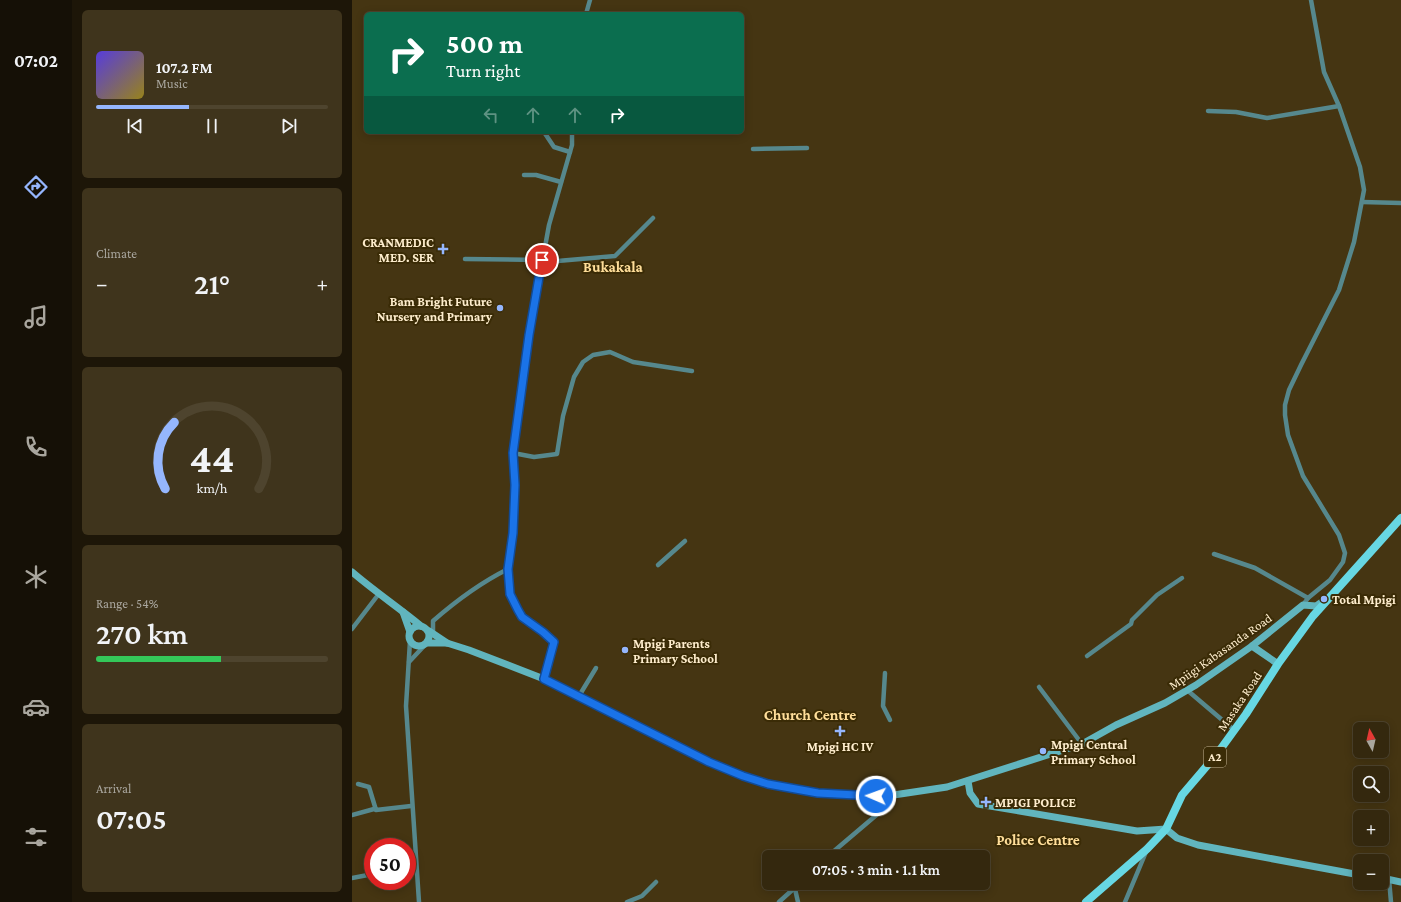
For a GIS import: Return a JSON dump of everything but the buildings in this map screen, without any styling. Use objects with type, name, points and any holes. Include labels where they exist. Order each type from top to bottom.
[{"type":"main road","name":"A2","points":[[1328,598],[1401,518]]},
{"type":"main road","points":[[352,572],[378,594],[403,612],[420,626],[431,632],[426,644],[414,645],[410,641],[410,632],[403,612]]},
{"type":"main road","points":[[1303,605],[1316,606],[1328,598]]},
{"type":"main road","name":"Masaka Road","points":[[1086,902],[1147,849],[1166,829],[1182,795],[1217,754],[1278,664],[1328,598]]},
{"type":"main road","name":"Mpiigi Kabasanda Road","points":[[431,632],[447,643],[544,679],[709,762],[743,776],[768,784],[818,793],[887,796],[920,792],[968,781],[1082,744],[1116,725],[1165,703],[1187,690],[1252,646],[1303,605]]},
{"type":"main road","points":[[410,632],[414,627],[420,626]]},
{"type":"main road","name":"Mpiigi Kabasanda Road","points":[[426,644],[447,643]]},
{"type":"main road","points":[[1252,646],[1278,664]]},
{"type":"main road","points":[[968,781],[970,793],[978,804],[1137,831],[1166,829],[1177,838],[1198,845],[1353,874]]},
{"type":"main road","points":[[1389,879],[1401,882]]},
{"type":"street","points":[[587,12],[590,0]]},
{"type":"street","points":[[1303,605],[1308,598],[1330,580],[1343,562],[1345,553],[1339,535],[1303,476],[1288,435],[1284,410],[1292,383],[1339,290],[1354,242],[1364,190],[1360,167],[1339,106],[1324,72],[1311,0]]},
{"type":"street","points":[[1208,111],[1236,112],[1267,118],[1339,106]]},
{"type":"street","points":[[545,134],[554,147],[570,152]]},
{"type":"street","points":[[544,679],[554,642],[522,617],[510,594],[508,569],[513,533],[515,492],[513,453],[529,335],[542,260],[570,152],[572,134]]},
{"type":"street","points":[[753,148],[807,148]]},
{"type":"street","points":[[524,175],[536,175],[561,182]]},
{"type":"street","points":[[1362,202],[1401,203]]},
{"type":"street","points":[[465,259],[542,260],[546,262],[615,256],[653,218]]},
{"type":"street","points":[[513,453],[534,457],[557,454],[563,416],[574,377],[583,362],[593,355],[610,352],[633,362],[692,371]]},
{"type":"street","points":[[658,565],[685,541]]},
{"type":"street","points":[[1214,554],[1255,568],[1308,598]]},
{"type":"street","points":[[431,632],[433,621],[453,602],[488,579],[508,569]]},
{"type":"street","points":[[1087,656],[1131,624],[1132,620],[1157,595],[1182,578]]},
{"type":"street","points":[[352,629],[378,594]]},
{"type":"street","points":[[410,641],[406,706],[414,838]]},
{"type":"street","points":[[409,662],[426,644]]},
{"type":"street","points":[[579,696],[596,668]]},
{"type":"street","points":[[885,673],[883,706],[890,720]]},
{"type":"street","points":[[1039,687],[1082,744]]},
{"type":"street","points":[[1187,690],[1234,730]]},
{"type":"street","points":[[358,784],[371,789],[374,809]]},
{"type":"street","points":[[835,850],[880,812],[887,796]]},
{"type":"street","points":[[352,815],[374,809],[411,806]]},
{"type":"street","points":[[1125,902],[1147,849]]},
{"type":"street","points":[[416,867],[419,902]]},
{"type":"street","points":[[352,878],[364,876]]},
{"type":"street","points":[[627,902],[642,896],[656,882]]},
{"type":"street","points":[[779,902],[794,890]]},
{"type":"street","points":[[795,890],[798,902]]},
{"type":"street","points":[[1388,890],[1391,902]]},
{"type":"place","name":"CRANMEDIC MED. SER","points":[[443,249]]},
{"type":"place","name":"Bam Bright Future Nursery and Primary","points":[[500,308]]},
{"type":"place","name":"Total Mpigi","points":[[1324,599]]},
{"type":"place","name":"Mpigi Parents Primary School","points":[[625,650]]},
{"type":"place","name":"Mpigi HC IV","points":[[840,731]]},
{"type":"place","name":"Mpigi Central Primary School","points":[[1043,751]]},
{"type":"place","name":"MPIGI POLICE","points":[[986,802]]},
{"type":"district","name":"Bukakala","points":[[613,267]]},
{"type":"district","name":"Church Centre","points":[[810,715]]},
{"type":"district","name":"Police Centre","points":[[1038,840]]},
{"type":"route","points":[[542,260],[536,304],[529,335],[513,453],[515,485],[513,533],[508,569],[510,594],[522,617],[554,642],[544,679],[709,762],[743,776],[768,784],[818,793],[876,796]]}]
